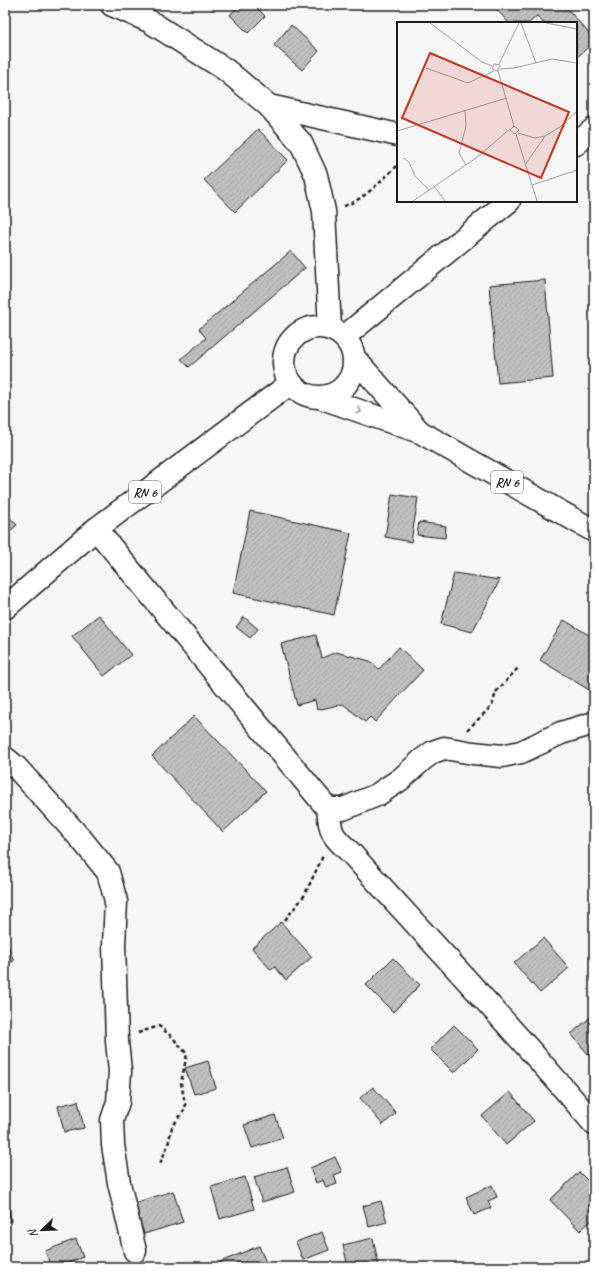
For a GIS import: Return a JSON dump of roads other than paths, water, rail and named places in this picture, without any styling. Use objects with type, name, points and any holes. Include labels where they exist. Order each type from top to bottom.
[{"type":"street","points":[[112,5],[149,21],[226,70],[269,106],[301,143],[316,175],[324,211],[337,333]]},
{"type":"street","points":[[269,106],[397,135]]},
{"type":"street","points":[[577,143],[594,128]]},
{"type":"street","points":[[337,333],[508,202]]},
{"type":"street","points":[[291,383],[286,372],[284,359],[289,345],[294,338],[303,331],[318,327],[337,333]]},
{"type":"street","name":"RN 6","points":[[337,333],[349,344],[355,359],[420,432]]},
{"type":"street","points":[[322,398],[334,395],[344,388],[352,376],[355,359]]},
{"type":"street","name":"RN 6","points":[[5,608],[96,528],[291,383],[301,392],[312,397],[322,398],[420,432],[594,531]]},
{"type":"street","points":[[96,528],[328,809],[331,831],[337,840],[350,852],[438,950],[503,1019],[594,1124]]},
{"type":"street","points":[[328,809],[343,809],[377,795],[401,779],[433,752],[444,748],[473,754],[502,756],[520,752],[561,733],[594,723]]},
{"type":"street","points":[[5,758],[16,767],[72,829],[108,872],[116,901],[114,945],[117,1041],[120,1071],[118,1102],[112,1120],[112,1145],[119,1183],[135,1251]]}]
